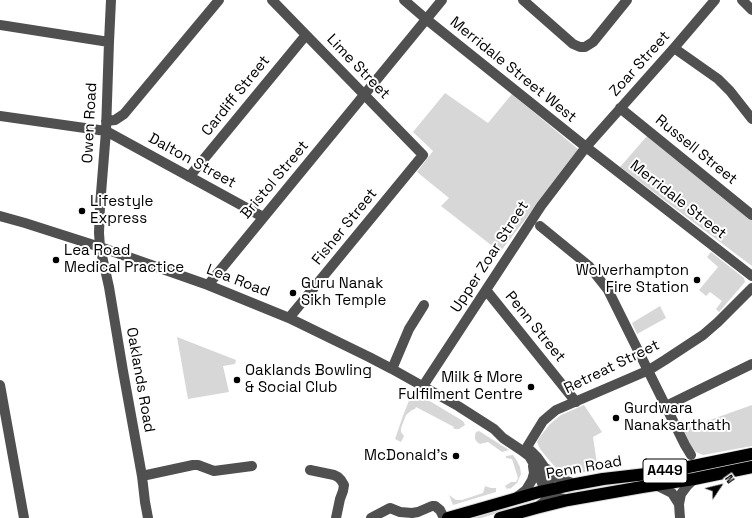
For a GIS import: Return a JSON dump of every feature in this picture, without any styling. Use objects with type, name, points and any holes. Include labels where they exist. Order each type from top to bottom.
[{"type":"highway","name":"Penn Road","points":[[448,518],[576,484],[664,472],[752,454]]},
{"type":"highway","name":"Penn Road","points":[[500,518],[568,500],[694,479],[752,467]]},
{"type":"street","name":"Owen Road","points":[[100,247],[100,206],[106,126],[108,42],[111,0]]},
{"type":"street","points":[[0,116],[106,126],[124,114],[219,0]]},
{"type":"street","name":"Lime Street","points":[[272,0],[423,155]]},
{"type":"street","name":"Merridale Street West","points":[[404,0],[586,147]]},
{"type":"street","name":"Bristol Street","points":[[208,285],[442,0]]},
{"type":"street","points":[[523,0],[535,3],[573,44],[580,47],[585,47],[593,42],[627,0]]},
{"type":"street","name":"Zoar Street","points":[[586,147],[715,0]]},
{"type":"street","points":[[742,0],[752,10]]},
{"type":"street","points":[[0,25],[108,42]]},
{"type":"street","name":"Cardiff Street","points":[[189,177],[306,35]]},
{"type":"street","points":[[674,48],[718,79],[730,91],[752,119]]},
{"type":"street","name":"Russell Street","points":[[620,108],[752,215]]},
{"type":"street","name":"Dalton Street","points":[[106,126],[189,177],[264,217]]},
{"type":"street","name":"Merridale Street","points":[[586,147],[752,276]]},
{"type":"street","name":"Upper Zoar Street","points":[[422,386],[537,212],[586,147]]},
{"type":"street","name":"Fisher Street","points":[[289,318],[423,155]]},
{"type":"street","name":"Lea Road","points":[[0,216],[100,247],[208,285],[289,318],[392,369],[458,406],[494,429],[503,438],[525,452],[532,462],[542,483],[559,498],[568,500]]},
{"type":"street","points":[[540,226],[589,266],[608,290],[666,406],[682,449],[691,455]]},
{"type":"street","name":"Oaklands Road","points":[[100,247],[142,476],[148,518]]},
{"type":"street","name":"Retreat Street","points":[[527,447],[543,421],[556,410],[648,370],[703,334],[718,322],[752,288]]},
{"type":"street","name":"Penn Street","points":[[486,290],[576,402]]},
{"type":"street","points":[[392,369],[409,329],[424,305]]},
{"type":"street","points":[[666,406],[752,364]]},
{"type":"street","points":[[0,385],[24,518]]},
{"type":"street","name":"Lea Road","points":[[494,429],[506,433],[527,447],[553,475],[576,484]]},
{"type":"street","points":[[515,499],[526,490],[532,480],[534,473],[532,462]]},
{"type":"street","points":[[142,476],[193,465],[198,465],[214,471],[252,466]]},
{"type":"street","name":"Lea Road","points":[[544,466],[549,477],[549,490]]},
{"type":"street","points":[[310,470],[334,475],[341,480],[344,485],[336,518]]},
{"type":"street","points":[[680,518],[679,504],[681,494],[694,479]]},
{"type":"street","points":[[656,485],[672,493],[679,504]]},
{"type":"street","points":[[536,508],[544,502],[549,490]]},
{"type":"street","points":[[371,518],[390,508],[400,512],[412,513],[432,506],[435,506],[440,510],[444,518]]},
{"type":"shaded area","points":[[445,93],[488,123],[512,94],[579,150],[500,252],[441,206],[449,198],[417,172],[433,151],[413,132]]},
{"type":"shaded area","points":[[647,136],[752,220],[752,266],[620,167]]},
{"type":"shaded area","points":[[711,252],[744,278],[745,282],[719,312],[716,309],[722,301],[710,292],[706,296],[699,290],[718,267],[707,257]]},
{"type":"shaded area","points":[[660,306],[666,318],[637,334],[632,323]]},
{"type":"shaded area","points":[[177,337],[236,360],[235,364],[223,366],[229,392],[188,399]]},
{"type":"shaded area","points":[[413,391],[463,421],[465,425],[459,429],[455,429],[453,428],[454,427],[416,407],[406,415],[401,428],[401,432],[404,436],[401,442],[395,439]]},
{"type":"shaded area","points":[[584,405],[602,432],[593,437],[598,471],[565,474],[558,470],[549,460],[540,449],[537,442],[550,424],[561,415]]},
{"type":"shaded area","points":[[752,405],[752,446],[703,455],[690,447],[682,430]]},
{"type":"shaded area","points":[[479,431],[509,450],[502,452],[488,442],[480,444],[475,439],[476,432]]},
{"type":"shaded area","points":[[513,455],[520,467],[521,474],[517,483],[510,489],[507,489],[505,486],[511,482],[516,482],[518,478],[512,459],[506,458],[506,456]]},
{"type":"shaded area","points":[[485,486],[496,488],[496,492],[453,505],[449,495],[456,500],[462,500],[483,493]]},
{"type":"shaded area","points":[[508,507],[509,510],[481,518],[469,518]]},
{"type":"place","name":"Lifestyle Express","points":[[82,211]]},
{"type":"place","name":"Lea Road Medical Practice","points":[[56,260]]},
{"type":"place","name":"Wolverhampton Fire Station","points":[[697,280]]},
{"type":"place","name":"Guru Nanak Sikh Temple","points":[[293,293]]},
{"type":"place","name":"Oaklands Bowling & Social Club","points":[[237,380]]},
{"type":"place","name":"Milk & More Fulfilment Centre","points":[[531,387]]},
{"type":"place","name":"Gurdwara Nanaksarthath","points":[[616,418]]},
{"type":"place","name":"McDonald's","points":[[456,456]]}]
